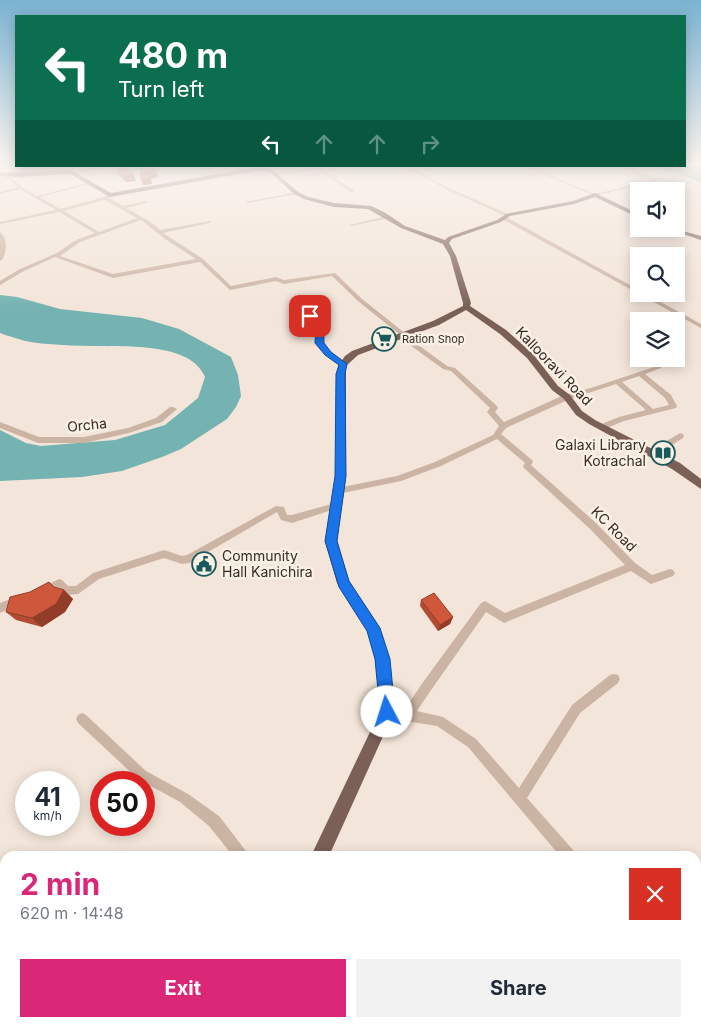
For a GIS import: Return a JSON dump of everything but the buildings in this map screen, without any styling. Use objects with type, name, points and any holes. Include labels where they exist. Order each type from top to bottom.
[{"type":"main road","points":[[322,851],[387,712],[382,659],[373,628],[343,583],[331,541],[341,476],[340,374],[343,364],[355,353],[436,323],[466,307],[467,303],[457,268],[446,243],[403,227],[379,212]]},
{"type":"main road","points":[[446,243],[450,238],[506,217],[529,212]]},
{"type":"main road","points":[[685,233],[701,238]]},
{"type":"main road","name":"Kallooravi Road","points":[[466,307],[503,332],[530,356],[555,388],[567,397],[579,413],[602,427],[654,452],[676,466],[701,486]]},
{"type":"street","points":[[0,223],[54,212]]},
{"type":"street","points":[[60,212],[98,233]]},
{"type":"street","points":[[128,212],[199,259],[230,288],[276,279],[284,282],[333,274],[360,300],[402,335],[446,368],[453,369],[494,408],[491,412],[503,426]]},
{"type":"street","points":[[496,212],[630,287]]},
{"type":"street","points":[[351,225],[388,216]]},
{"type":"street","points":[[0,283],[22,270],[56,256],[78,241],[140,219]]},
{"type":"street","points":[[159,232],[208,222]]},
{"type":"street","points":[[0,233],[4,246],[0,259]]},
{"type":"street","points":[[56,256],[113,276],[143,272],[199,259]]},
{"type":"street","points":[[657,302],[701,326]]},
{"type":"street","points":[[312,305],[306,311],[318,324],[319,343],[328,354],[343,364]]},
{"type":"street","points":[[338,491],[398,479],[438,464],[498,436],[503,426],[567,397],[618,382],[659,367]]},
{"type":"street","points":[[602,427],[622,419],[674,406],[668,397],[640,373]]},
{"type":"street","points":[[618,382],[652,412]]},
{"type":"street","name":"Orcha","points":[[0,425],[38,440],[84,440],[129,430],[159,420],[173,409]]},
{"type":"street","name":"KC Road","points":[[408,716],[425,689],[485,606],[504,618],[632,566],[593,526],[527,466],[529,462],[498,436]]},
{"type":"street","points":[[654,452],[680,436]]},
{"type":"street","points":[[0,608],[33,597],[59,583],[66,591],[78,590],[96,576],[164,554],[182,560],[189,559],[276,509],[281,509],[284,518],[292,520],[336,506]]},
{"type":"street","points":[[632,566],[650,580],[670,573]]},
{"type":"street","points":[[520,798],[576,709],[614,680]]},
{"type":"street","points":[[387,712],[439,722],[472,743],[565,851]]},
{"type":"street","points":[[82,719],[142,775],[184,798],[214,821],[237,851]]},
{"type":"water","points":[[0,295],[17,297],[60,309],[142,318],[179,329],[231,357],[238,375],[241,396],[227,419],[181,449],[162,457],[122,471],[82,477],[0,481],[0,430],[26,443],[41,446],[115,440],[165,425],[198,398],[205,377],[197,366],[186,358],[172,352],[139,347],[77,346],[42,343],[0,333]]},
{"type":"place","name":"Ration Shop","points":[[384,339]]},
{"type":"place","name":"Galaxi Library Kotrachal","points":[[663,453]]},
{"type":"place","name":"Community Hall Kanichira","points":[[204,564]]},
{"type":"route","points":[[310,316],[315,320],[320,329],[319,343],[328,354],[343,364],[340,374],[341,476],[331,541],[343,583],[373,628],[382,659],[387,712]]}]
